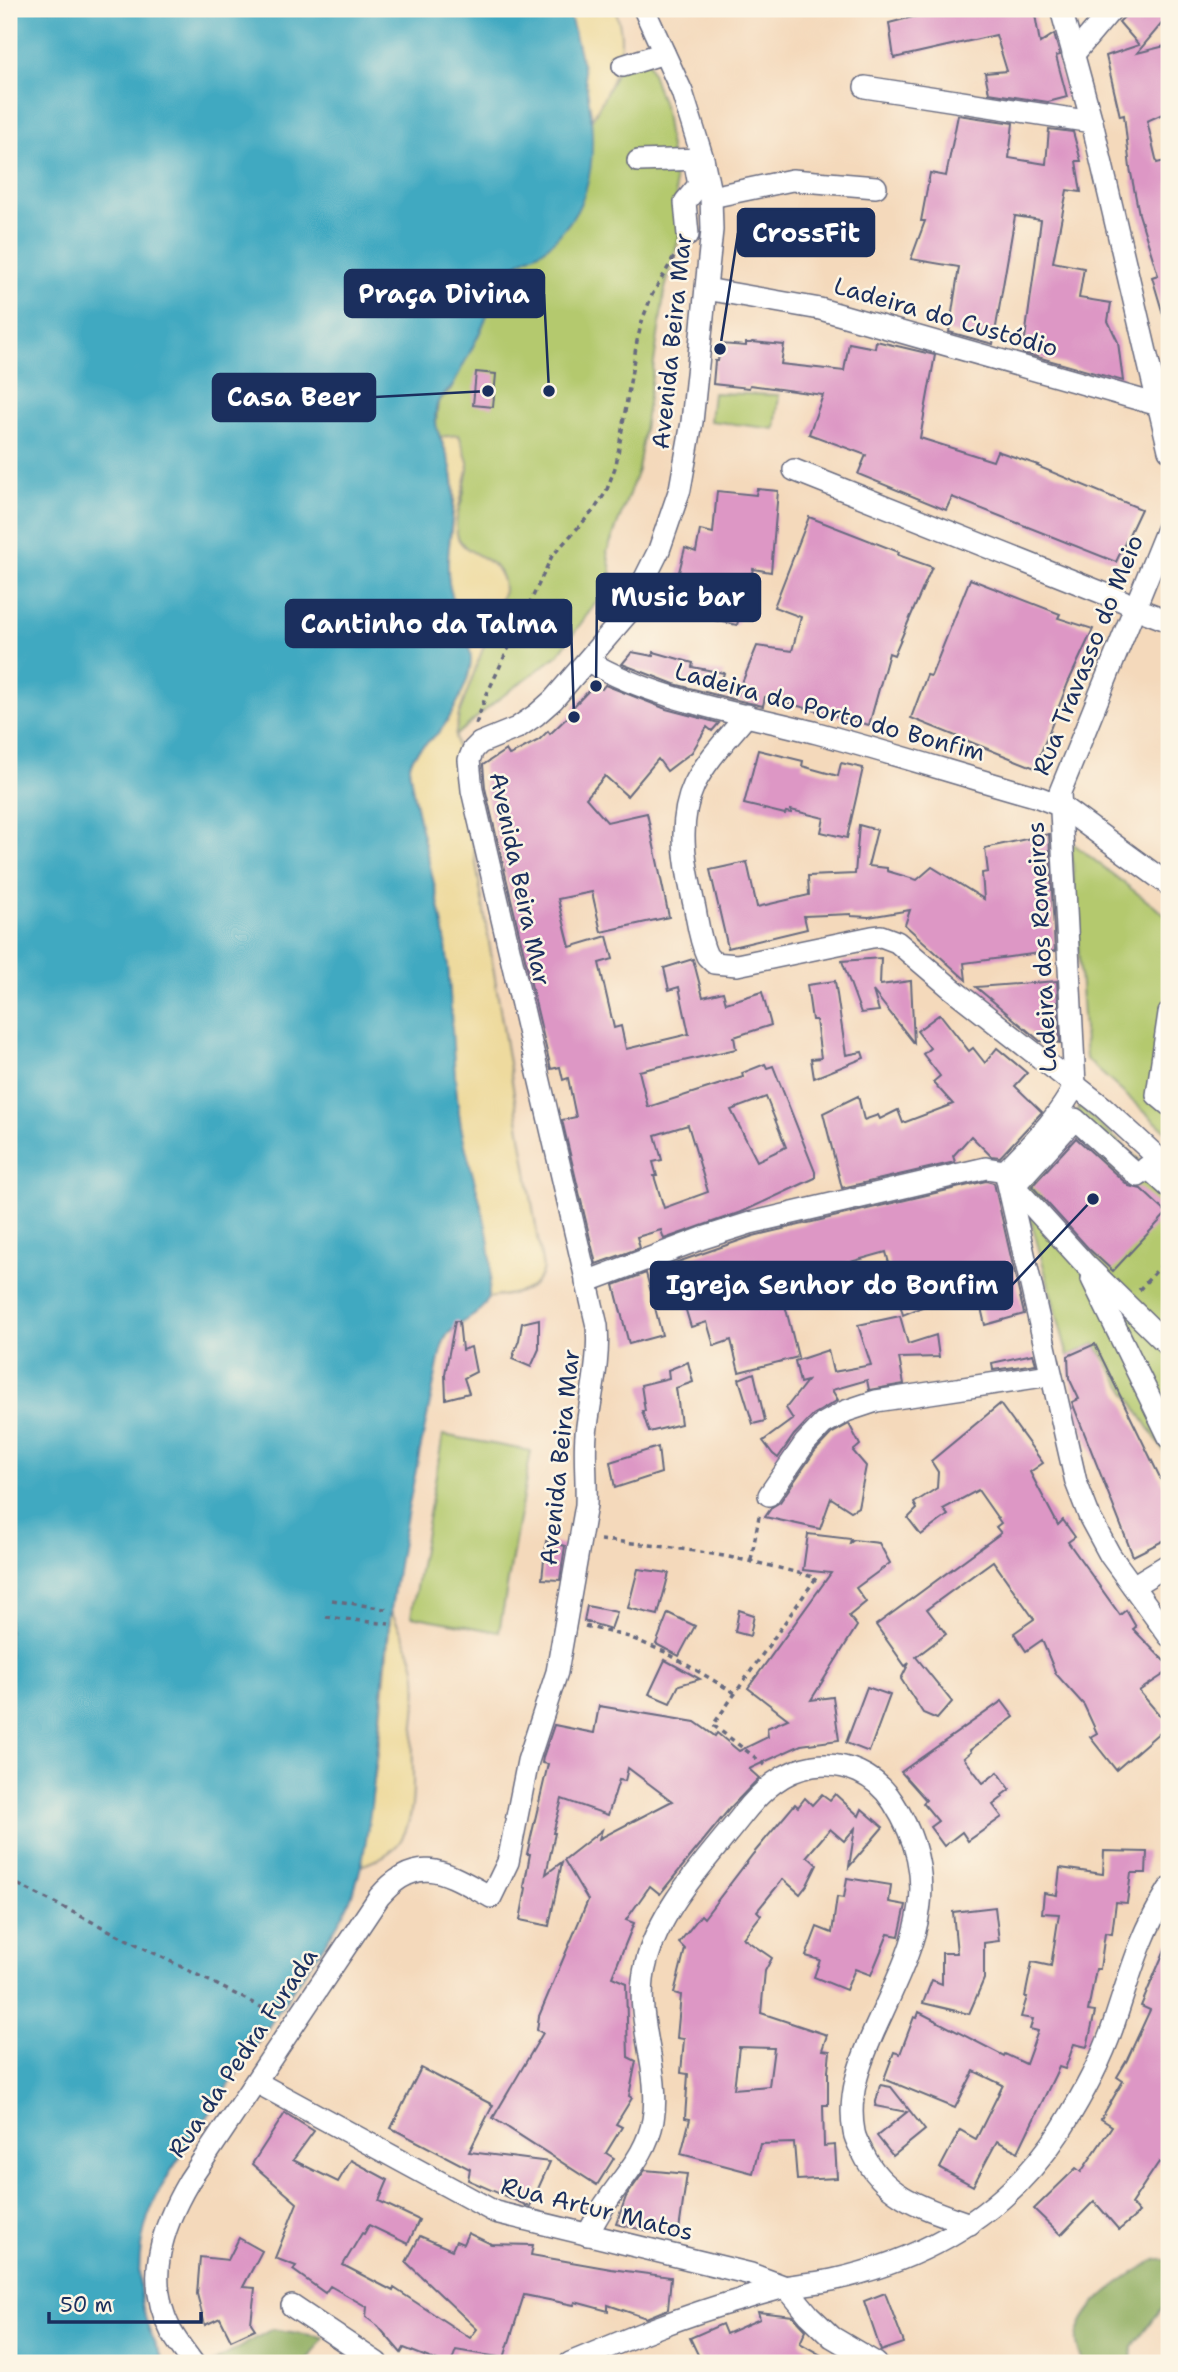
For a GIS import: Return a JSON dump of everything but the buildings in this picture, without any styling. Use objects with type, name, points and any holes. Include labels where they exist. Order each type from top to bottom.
[{"type":"street","points":[[638,9],[679,99],[691,146],[699,185],[685,202],[688,235]]},
{"type":"street","name":"Avenida Beira Mar","points":[[491,1897],[508,1862],[528,1760],[557,1672],[587,1494],[586,1432],[598,1349],[597,1326],[472,790],[469,760],[480,743],[517,728],[553,700],[627,614],[659,550],[680,489],[692,422],[706,289],[712,230],[710,197],[703,159],[682,92],[644,9]]},
{"type":"street","points":[[1061,9],[1164,406],[1169,450]]},
{"type":"street","points":[[1073,55],[1112,9]]},
{"type":"street","points":[[623,66],[664,53]]},
{"type":"street","points":[[865,86],[1092,122]]},
{"type":"street","points":[[638,161],[703,159]]},
{"type":"street","points":[[710,197],[792,180],[876,187]]},
{"type":"street","name":"Ladeira do Custódio","points":[[706,289],[820,309],[1164,406]]},
{"type":"street","points":[[794,470],[1169,621]]},
{"type":"street","name":"Rua Travasso do Meio","points":[[1061,806],[1062,786],[1129,604],[1169,524]]},
{"type":"street","name":"Ladeira do Porto do Bonfim","points":[[588,661],[627,682],[1038,797],[1061,806],[1169,885]]},
{"type":"street","points":[[747,715],[704,767],[693,787],[687,809],[685,863],[706,956],[715,963],[737,965],[872,937],[889,938],[1103,1107],[1169,1168]]},
{"type":"street","name":"Ladeira dos Romeiros","points":[[1061,806],[1075,1085]]},
{"type":"street","points":[[1169,1013],[1167,1046],[1157,1096],[1169,1105]]},
{"type":"street","points":[[1005,1171],[1053,1121],[1066,1104],[1075,1085]]},
{"type":"street","points":[[1169,1187],[1147,1167],[1138,1176],[1075,1119],[1014,1186],[1085,1264],[1169,1346]]},
{"type":"street","points":[[586,1282],[750,1223],[986,1168],[1005,1171]]},
{"type":"street","points":[[1005,1171],[1076,1482],[1090,1518],[1110,1555],[1169,1636]]},
{"type":"street","points":[[1085,1264],[1169,1437]]},
{"type":"street","points":[[769,1495],[805,1443],[823,1424],[846,1411],[876,1401],[1050,1375]]},
{"type":"street","points":[[1133,1586],[1169,1564]]},
{"type":"street","points":[[587,2235],[646,2146],[653,2119],[654,2091],[642,1996],[645,1966],[655,1934],[671,1906],[765,1789],[796,1769],[818,1765],[841,1766],[864,1773],[885,1789],[904,1818],[916,1847],[921,1883],[920,1917],[909,1954],[857,2073],[852,2101],[854,2134],[870,2168],[891,2191],[927,2209],[970,2224]]},
{"type":"street","name":"Rua da Pedra Furada","points":[[192,2363],[171,2331],[161,2305],[158,2274],[162,2239],[173,2207],[189,2180],[391,1883],[406,1872],[440,1872],[454,1876],[491,1897]]},
{"type":"street","points":[[570,2363],[686,2318],[786,2287],[832,2280],[918,2254],[970,2224],[1023,2179],[1062,2129],[1095,2068],[1112,2028],[1133,1962],[1152,1917],[1169,1889]]},
{"type":"street","name":"Rua Artur Matos","points":[[256,2082],[495,2212],[751,2274],[786,2287]]},
{"type":"street","points":[[786,2287],[831,2337],[876,2363]]},
{"type":"street","points":[[292,2306],[377,2363]]},
{"type":"path","points":[[473,750],[476,724],[485,698],[540,579],[552,556],[594,510],[606,492],[616,465],[643,317],[652,295],[688,235]]},
{"type":"path","points":[[1126,1304],[1169,1257]]},
{"type":"path","points":[[751,1560],[757,1522],[769,1495]]},
{"type":"path","points":[[581,1538],[655,1545],[751,1560],[816,1578],[713,1725],[781,1777]]},
{"type":"path","points":[[332,1600],[391,1610]]},
{"type":"path","points":[[327,1617],[389,1624]]},
{"type":"path","points":[[566,1622],[629,1637],[665,1652],[735,1693]]},
{"type":"path","points":[[9,1880],[295,2024]]},
{"type":"green space","points":[[568,9],[592,118],[614,78],[622,55],[642,44],[665,111],[681,230],[665,289],[638,470],[607,552],[613,579],[558,655],[496,701],[455,736],[459,714],[504,590],[498,570],[464,546],[457,534],[457,517],[465,486],[465,456],[459,435],[440,437],[436,426],[438,402],[452,388],[458,374]]},
{"type":"green space","points":[[713,393],[779,395],[775,429],[710,421]]},
{"type":"green space","points":[[1071,842],[1169,918],[1169,1134],[1086,1059]]},
{"type":"green space","points":[[1080,1107],[1169,1187],[1169,1459],[1095,1344],[1068,1356],[1019,1176]]},
{"type":"green space","points":[[443,1435],[531,1451],[499,1632],[411,1616]]},
{"type":"green space","points":[[1157,2259],[1169,2259],[1169,2304],[1163,2307],[1133,2346],[1132,2363],[1083,2363],[1077,2340],[1081,2324],[1088,2312],[1109,2291]]},
{"type":"green space","points":[[272,2329],[324,2337],[305,2363],[214,2362]]},
{"type":"sand","points":[[568,9],[615,9],[619,24],[621,38],[617,66],[592,119],[579,50]]},
{"type":"sand","points":[[459,435],[468,469],[458,511],[457,534],[466,548],[497,569],[504,590],[459,714],[455,736],[543,1269],[535,1284],[521,1292],[487,1298],[489,1275],[485,1232],[457,1103],[445,940],[409,768],[415,755],[451,715],[470,662],[467,640],[449,585],[448,555],[454,487],[449,461],[440,437]]},
{"type":"sand","points":[[391,1610],[410,1650],[416,1673],[412,1803],[407,1828],[397,1845],[383,1856],[361,1866],[378,1755]]},
{"type":"water","points":[[9,9],[568,9],[582,62],[591,121],[589,179],[580,205],[552,243],[507,272],[455,382],[438,402],[436,411],[437,429],[452,473],[449,583],[468,641],[471,660],[460,698],[449,718],[439,732],[417,752],[409,768],[446,945],[458,1104],[465,1146],[488,1235],[491,1279],[484,1305],[475,1315],[448,1334],[440,1354],[396,1578],[374,1782],[356,1886],[333,1932],[171,2171],[148,2217],[140,2255],[140,2292],[149,2329],[165,2363],[9,2363]]},
{"type":"place","name":"CrossFit","points":[[720,349]]},
{"type":"place","name":"Casa Beer","points":[[488,391]]},
{"type":"place","name":"Praça Divina","points":[[549,391]]},
{"type":"place","name":"Music bar","points":[[596,686]]},
{"type":"place","name":"Cantinho da Talma","points":[[574,717]]},
{"type":"place","name":"Igreja Senhor do Bonfim","points":[[1093,1199]]}]
